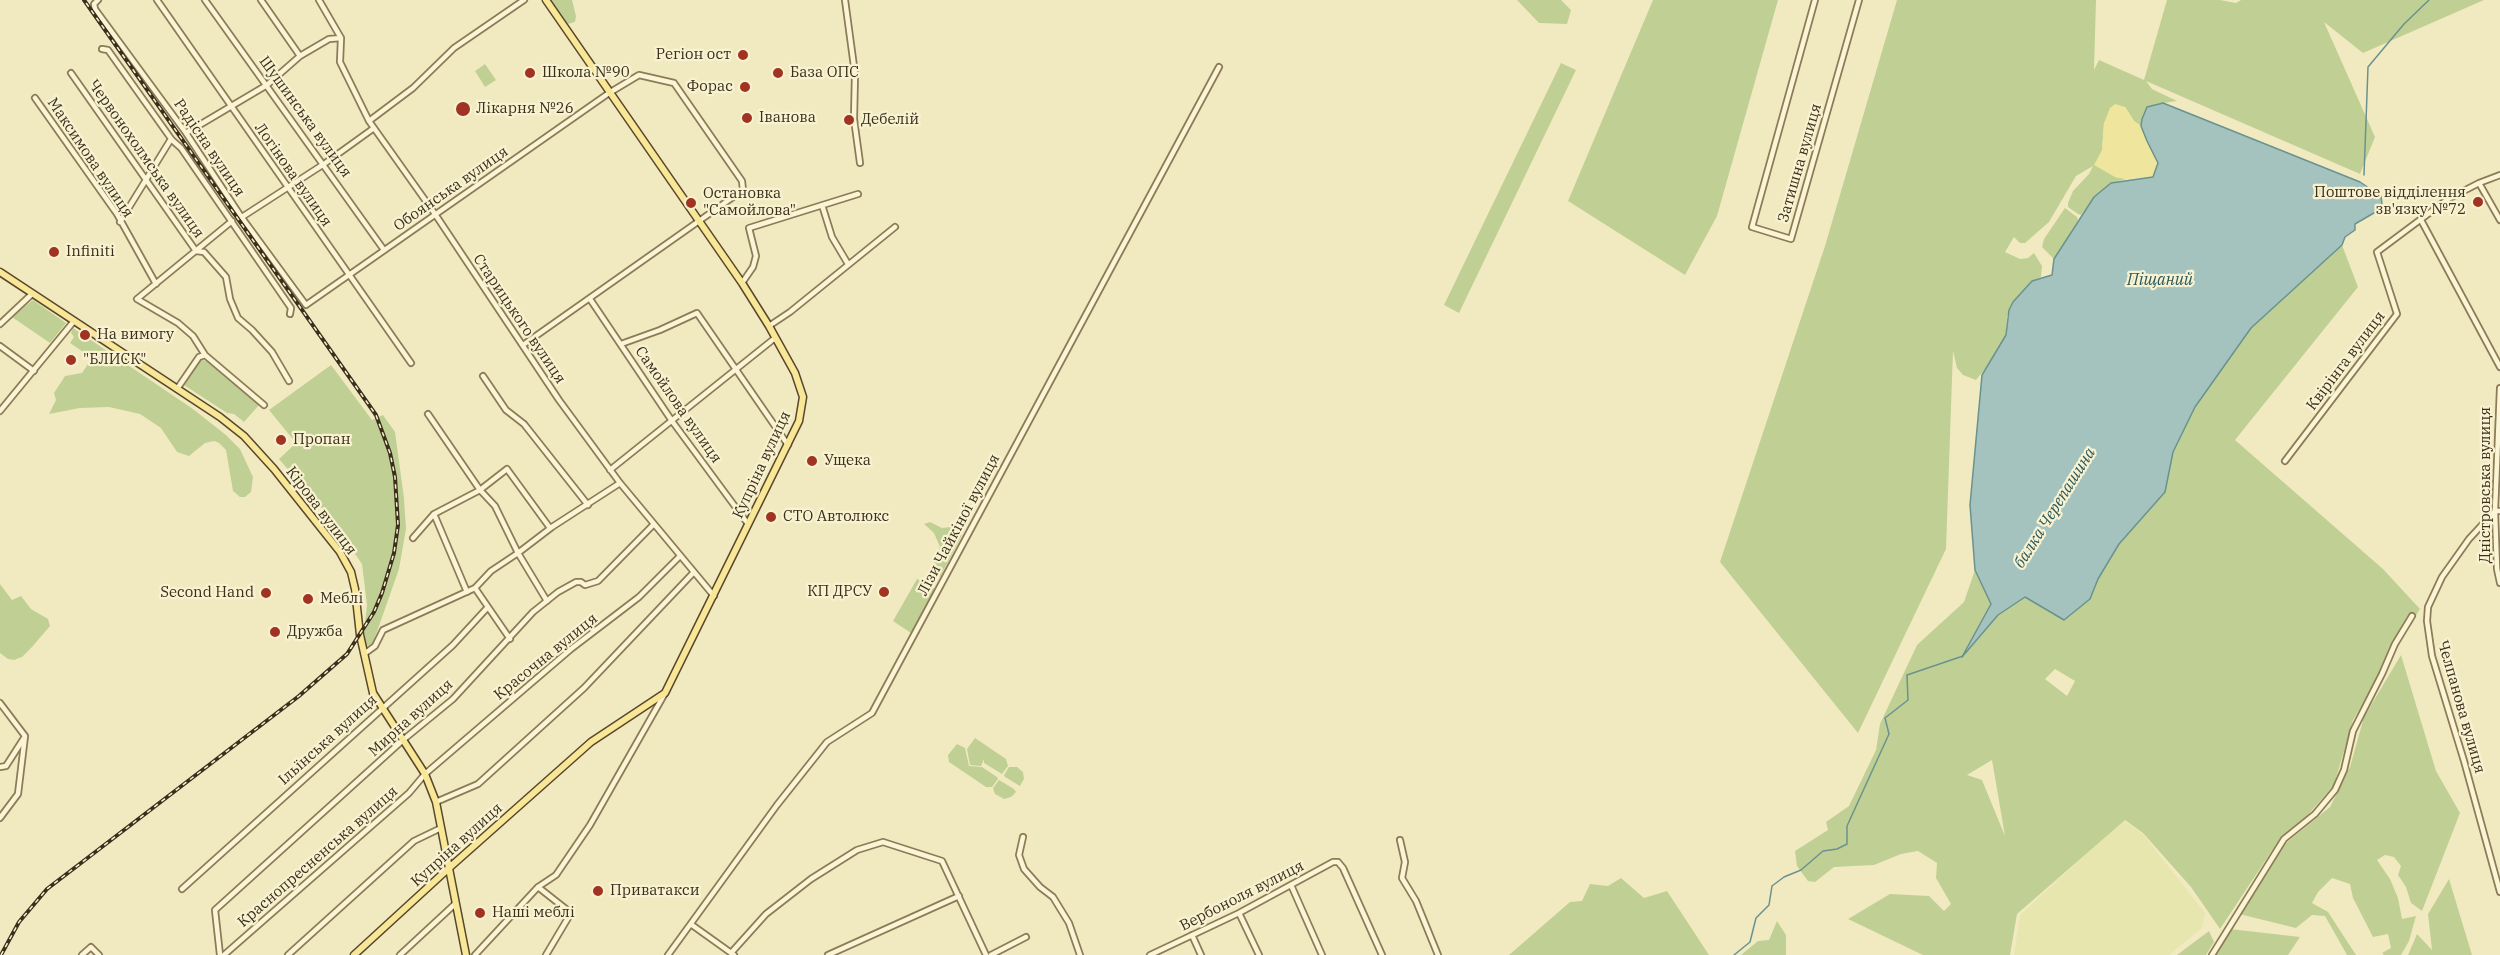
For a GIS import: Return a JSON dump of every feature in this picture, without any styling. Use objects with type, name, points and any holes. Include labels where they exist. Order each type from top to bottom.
[{"type":"main road","name":"Купріна вулиця","points":[[354,955],[591,742],[665,693],[799,422],[802,396],[795,373],[769,326],[546,0]]},
{"type":"main road","name":"Кірова вулиця","points":[[0,272],[220,417],[244,436],[274,469],[340,552],[351,572],[355,589],[364,654],[373,693],[425,774],[436,802],[466,955]]},
{"type":"street","name":"Логінова вулиця","points":[[157,0],[411,363]]},
{"type":"street","name":"Шушинська вулиця","points":[[205,0],[384,250]]},
{"type":"street","points":[[261,0],[300,56]]},
{"type":"street","points":[[186,133],[267,85],[300,56],[329,39],[340,38],[319,0]]},
{"type":"street","points":[[369,121],[413,88],[454,48],[524,0]]},
{"type":"street","points":[[845,0],[855,74],[855,119],[860,163]]},
{"type":"street","name":"Затишна вулиця","points":[[1815,0],[1752,227],[1791,239],[1859,0]]},
{"type":"street","name":"Радісна вулиця","points":[[96,2],[95,9],[186,133],[241,216],[306,305]]},
{"type":"street","name":"Старицького вулиця","points":[[340,38],[340,62],[369,121],[435,214],[559,400],[620,483],[714,596]]},
{"type":"street","name":"Радісна вулиця","points":[[102,49],[108,50],[171,139],[181,148],[291,308],[290,314]]},
{"type":"street","name":"Лізи Чайкіної вулиця","points":[[668,955],[777,805],[827,742],[872,713],[1219,67]]},
{"type":"street","name":"Червонохолмська вулиця","points":[[71,73],[196,252],[204,252],[226,277],[230,299],[238,318],[272,352],[289,381]]},
{"type":"street","points":[[523,345],[743,190],[742,181],[674,83],[639,75],[609,93]]},
{"type":"street","name":"Обоянська вулиця","points":[[306,305],[609,93]]},
{"type":"street","name":"Максимова вулиця","points":[[35,98],[111,205],[156,284]]},
{"type":"street","points":[[241,216],[324,164],[374,128]]},
{"type":"street","points":[[120,222],[171,139]]},
{"type":"street","name":"Квірінга вулиця","points":[[2285,461],[2397,314],[2378,252],[2448,199],[2500,174]]},
{"type":"street","points":[[2479,183],[2500,220]]},
{"type":"street","points":[[741,283],[753,267],[756,256],[749,228],[858,194]]},
{"type":"street","points":[[822,205],[832,237],[848,264]]},
{"type":"street","points":[[2421,220],[2500,367]]},
{"type":"street","points":[[232,221],[137,299],[178,323],[192,336],[205,355],[264,405]]},
{"type":"street","points":[[769,326],[790,312],[894,227]]},
{"type":"street","points":[[0,324],[32,294]]},
{"type":"street","name":"Самойлова вулиця","points":[[590,299],[672,421],[748,524]]},
{"type":"street","points":[[621,344],[697,313],[788,445]]},
{"type":"street","points":[[0,411],[74,321]]},
{"type":"street","points":[[610,470],[775,338]]},
{"type":"street","points":[[0,346],[34,371]]},
{"type":"street","points":[[176,389],[198,357],[205,355]]},
{"type":"street","points":[[483,375],[506,410],[524,424],[588,505]]},
{"type":"street","name":"Дністровська вулиця","points":[[2500,388],[2497,569],[2500,583]]},
{"type":"street","points":[[429,414],[480,490],[495,506],[518,553],[547,601]]},
{"type":"street","points":[[413,538],[434,514],[480,490],[507,469],[550,528]]},
{"type":"street","points":[[364,654],[375,646],[383,630],[475,588],[491,571],[550,528],[620,483]]},
{"type":"street","name":"Челпанова вулиця","points":[[2498,511],[2469,540],[2442,577],[2428,607],[2427,621],[2433,656],[2500,892]]},
{"type":"street","points":[[434,514],[467,592]]},
{"type":"street","name":"Мирна вулиця","points":[[222,955],[215,910],[403,740],[453,699],[547,601],[576,582],[585,585],[598,581],[654,524]]},
{"type":"street","name":"Красочна вулиця","points":[[425,774],[571,649],[639,597],[680,556]]},
{"type":"street","points":[[436,802],[478,784],[584,688],[694,572]]},
{"type":"street","points":[[475,588],[510,639]]},
{"type":"street","name":"Ільїнська вулиця","points":[[182,889],[453,645],[488,607]]},
{"type":"street","points":[[2212,955],[2284,839],[2315,814],[2335,790],[2344,770],[2353,730],[2395,644],[2412,616]]},
{"type":"street","name":"Купріна вулиця","points":[[475,955],[538,887],[556,875],[590,825],[665,693]]},
{"type":"street","points":[[0,703],[25,735],[18,794],[0,818]]},
{"type":"street","points":[[0,767],[6,766],[25,735]]},
{"type":"street","name":"Краснопресненська вулиця","points":[[222,955],[409,793],[425,774]]},
{"type":"street","points":[[288,955],[414,841],[441,828]]},
{"type":"street","points":[[1023,837],[1018,855],[1024,869],[1040,887],[1053,897],[1069,923],[1080,955]]},
{"type":"street","points":[[1400,840],[1405,862],[1402,878],[1413,895],[1438,955]]},
{"type":"street","points":[[692,925],[732,954],[766,914],[811,879],[857,850],[883,842],[942,861],[986,955]]},
{"type":"street","name":"Вербоноля вулиця","points":[[1150,955],[1239,913],[1333,862],[1338,862],[1343,868],[1382,955]]},
{"type":"street","points":[[1291,885],[1322,955]]},
{"type":"street","points":[[538,887],[571,913],[546,955]]},
{"type":"street","points":[[828,955],[959,897]]},
{"type":"street","points":[[400,955],[456,904]]},
{"type":"street","points":[[1239,913],[1259,955]]},
{"type":"street","points":[[1192,935],[1201,955]]},
{"type":"street","points":[[991,955],[1026,937]]},
{"type":"street","points":[[82,955],[91,947],[99,955]]},
{"type":"green space","points":[[551,0],[572,0],[576,16],[575,22],[568,24]]},
{"type":"green space","points":[[1517,0],[1561,0],[1571,10],[1567,24],[1539,23]]},
{"type":"green space","points":[[1653,0],[1778,0],[1717,216],[1685,275],[1568,201]]},
{"type":"green space","points":[[1897,0],[2096,0],[2094,70],[2099,60],[2144,80],[2167,0],[2220,0],[2236,3],[2241,0],[2484,0],[2363,53],[2324,22],[2375,137],[2360,174],[2146,81],[2152,89],[2177,101],[2156,104],[2142,119],[2141,126],[2134,121],[2125,107],[2104,123],[2102,150],[2115,177],[2126,179],[2111,183],[2094,197],[2081,215],[2078,214],[2068,207],[2068,203],[2073,191],[2089,174],[2093,166],[2076,176],[2049,222],[2025,243],[2020,243],[2014,237],[2005,252],[2020,259],[2028,258],[2034,253],[2042,266],[2041,277],[2032,281],[2007,316],[2006,335],[1992,360],[1976,380],[1963,375],[1957,368],[1953,351],[1946,549],[1858,733],[1720,562],[1825,246]]},
{"type":"green space","points":[[1561,63],[1576,70],[1459,313],[1444,305]]},
{"type":"green space","points":[[485,64],[496,80],[485,87],[475,71]]},
{"type":"green space","points":[[2065,208],[2078,220],[2054,259],[2042,247],[2044,239]]},
{"type":"green space","points":[[2342,245],[2358,287],[2235,440],[2383,569],[2420,609],[2353,720],[2334,785],[2306,817],[2281,837],[2220,929],[2191,887],[2143,833],[2125,820],[2017,914],[2010,955],[1923,955],[1848,919],[1890,894],[1929,896],[1944,911],[1951,904],[1936,878],[1937,863],[1918,851],[1901,854],[1874,865],[1834,867],[1815,882],[1808,881],[1797,866],[1795,851],[1828,830],[1826,822],[1849,806],[1876,750],[1880,724],[1917,645],[1964,602],[1975,570],[1991,604],[1964,654],[1998,615],[2025,597],[2064,620],[2090,599],[2098,579],[2119,544],[2165,492],[2173,452],[2195,407],[2251,328]],"holes":[[[2055,669],[2075,681],[2067,696],[2045,679]],[[1992,760],[2005,836],[1982,780],[1967,775]]]},
{"type":"green space","points":[[33,300],[66,323],[50,343],[12,317]]},
{"type":"green space","points":[[73,328],[193,409],[226,435],[240,449],[253,477],[251,492],[245,497],[240,497],[233,491],[226,450],[214,441],[205,443],[189,456],[177,452],[161,428],[140,414],[109,407],[80,408],[49,414],[56,400],[54,393],[65,376],[82,373],[92,358],[70,343],[74,337],[71,333]]},
{"type":"green space","points":[[201,359],[208,362],[259,405],[244,422],[184,385]]},
{"type":"green space","points":[[331,365],[372,420],[383,415],[395,432],[404,498],[406,529],[399,569],[373,643],[366,646],[364,632],[367,605],[362,564],[331,519],[279,459],[296,443],[269,410]]},
{"type":"green space","points":[[930,522],[942,528],[951,527],[962,535],[940,577],[930,571],[940,547],[934,533],[924,524]]},
{"type":"green space","points":[[917,579],[929,584],[925,593],[928,594],[932,587],[935,589],[911,633],[893,621]]},
{"type":"green space","points":[[0,584],[12,600],[21,596],[31,609],[48,619],[50,626],[22,657],[14,660],[0,653]]},
{"type":"green space","points":[[2401,655],[2436,771],[2460,813],[2422,911],[2411,903],[2406,887],[2398,875],[2401,866],[2394,857],[2385,855],[2377,860],[2390,879],[2398,898],[2402,919],[2416,916],[2409,941],[2401,955],[2382,953],[2391,948],[2388,934],[2373,937],[2353,898],[2350,884],[2332,878],[2318,892],[2312,903],[2328,912],[2356,955],[2347,955],[2325,916],[2312,915],[2296,928],[2239,914],[2286,843],[2330,807],[2350,767],[2364,717]]},
{"type":"green space","points":[[975,738],[1006,759],[1008,766],[1002,774],[984,763],[984,759],[981,766],[970,765],[967,749]]},
{"type":"green space","points":[[957,744],[965,748],[969,766],[982,767],[997,777],[992,787],[986,787],[949,762],[948,755]]},
{"type":"green space","points":[[1009,767],[1017,767],[1023,772],[1024,779],[1020,786],[1005,777]]},
{"type":"green space","points":[[999,780],[1014,789],[1016,792],[1011,797],[1004,799],[995,794],[993,788]]},
{"type":"green space","points":[[2123,820],[2143,834],[2205,913],[2202,928],[2169,955],[2014,955],[2020,915]]},
{"type":"green space","points":[[1621,878],[1644,898],[1667,891],[1709,955],[1509,955],[1570,902],[1582,901],[1590,884],[1608,886]]},
{"type":"green space","points":[[2449,879],[2472,955],[2408,955],[2417,934],[2432,950],[2428,914]]},
{"type":"green space","points":[[1777,921],[1786,935],[1786,955],[1741,955],[1758,941],[1769,940]]},
{"type":"green space","points":[[2230,929],[2300,937],[2288,955],[2216,955]]},
{"type":"green space","points":[[2209,931],[2214,942],[2206,955],[2177,955]]},
{"type":"sand","points":[[2115,104],[2125,107],[2134,121],[2141,126],[2159,163],[2153,177],[2126,179],[2115,177],[2094,165],[2102,150],[2104,123],[2110,108]]},
{"type":"water","name":"Піщаний","points":[[2163,103],[2360,182],[2381,196],[2382,204],[2379,210],[2355,224],[2355,230],[2345,237],[2342,245],[2251,328],[2195,407],[2173,452],[2165,492],[2119,544],[2098,579],[2090,599],[2064,620],[2025,597],[1998,615],[1962,657],[1991,604],[1975,570],[1970,505],[1982,375],[2006,335],[2009,310],[2013,302],[2032,281],[2052,275],[2054,259],[2094,197],[2111,183],[2153,177],[2158,163],[2141,126],[2147,107]]},
{"type":"waterway","name":"балка Черепашина","points":[[2364,175],[2368,67],[2404,24],[2429,0]]},
{"type":"waterway","name":"балка Черепашина","points":[[1734,955],[1750,942],[1756,918],[1769,905],[1772,886],[1784,877],[1801,870],[1823,851],[1837,849],[1847,844],[1847,826],[1889,734],[1885,718],[1908,700],[1907,675],[1963,656]]},
{"type":"railway","points":[[1,955],[19,922],[47,889],[299,696],[347,654],[374,612],[382,593],[394,553],[398,525],[395,477],[390,453],[376,415],[84,0]]},
{"type":"place","name":"Регіон ост","points":[[743,55]]},
{"type":"place","name":"Школа №90","points":[[530,73]]},
{"type":"place","name":"База ОПС","points":[[778,73]]},
{"type":"place","name":"Форас","points":[[745,87]]},
{"type":"place","name":"Лікарня №26","points":[[463,109]]},
{"type":"place","name":"Іванова","points":[[747,118]]},
{"type":"place","name":"Дебелій","points":[[849,120]]},
{"type":"place","name":"Поштове відділення зв'язку №72","points":[[2478,202]]},
{"type":"place","name":"Остановка \"Самойлова\"","points":[[691,203]]},
{"type":"place","name":"Infiniti","points":[[54,252]]},
{"type":"place","name":"На вимогу","points":[[85,335]]},
{"type":"place","name":"\"БЛИСК\"","points":[[71,360]]},
{"type":"place","name":"Пропан","points":[[281,440]]},
{"type":"place","name":"Ущека","points":[[812,461]]},
{"type":"place","name":"СТО Автолюкс","points":[[771,517]]},
{"type":"place","name":"КП ДРСУ","points":[[884,592]]},
{"type":"place","name":"Second Hand","points":[[266,593]]},
{"type":"place","name":"Меблі","points":[[308,599]]},
{"type":"place","name":"Дружба","points":[[275,632]]},
{"type":"place","name":"Приватакси","points":[[598,891]]},
{"type":"place","name":"Наші меблі","points":[[480,913]]}]
